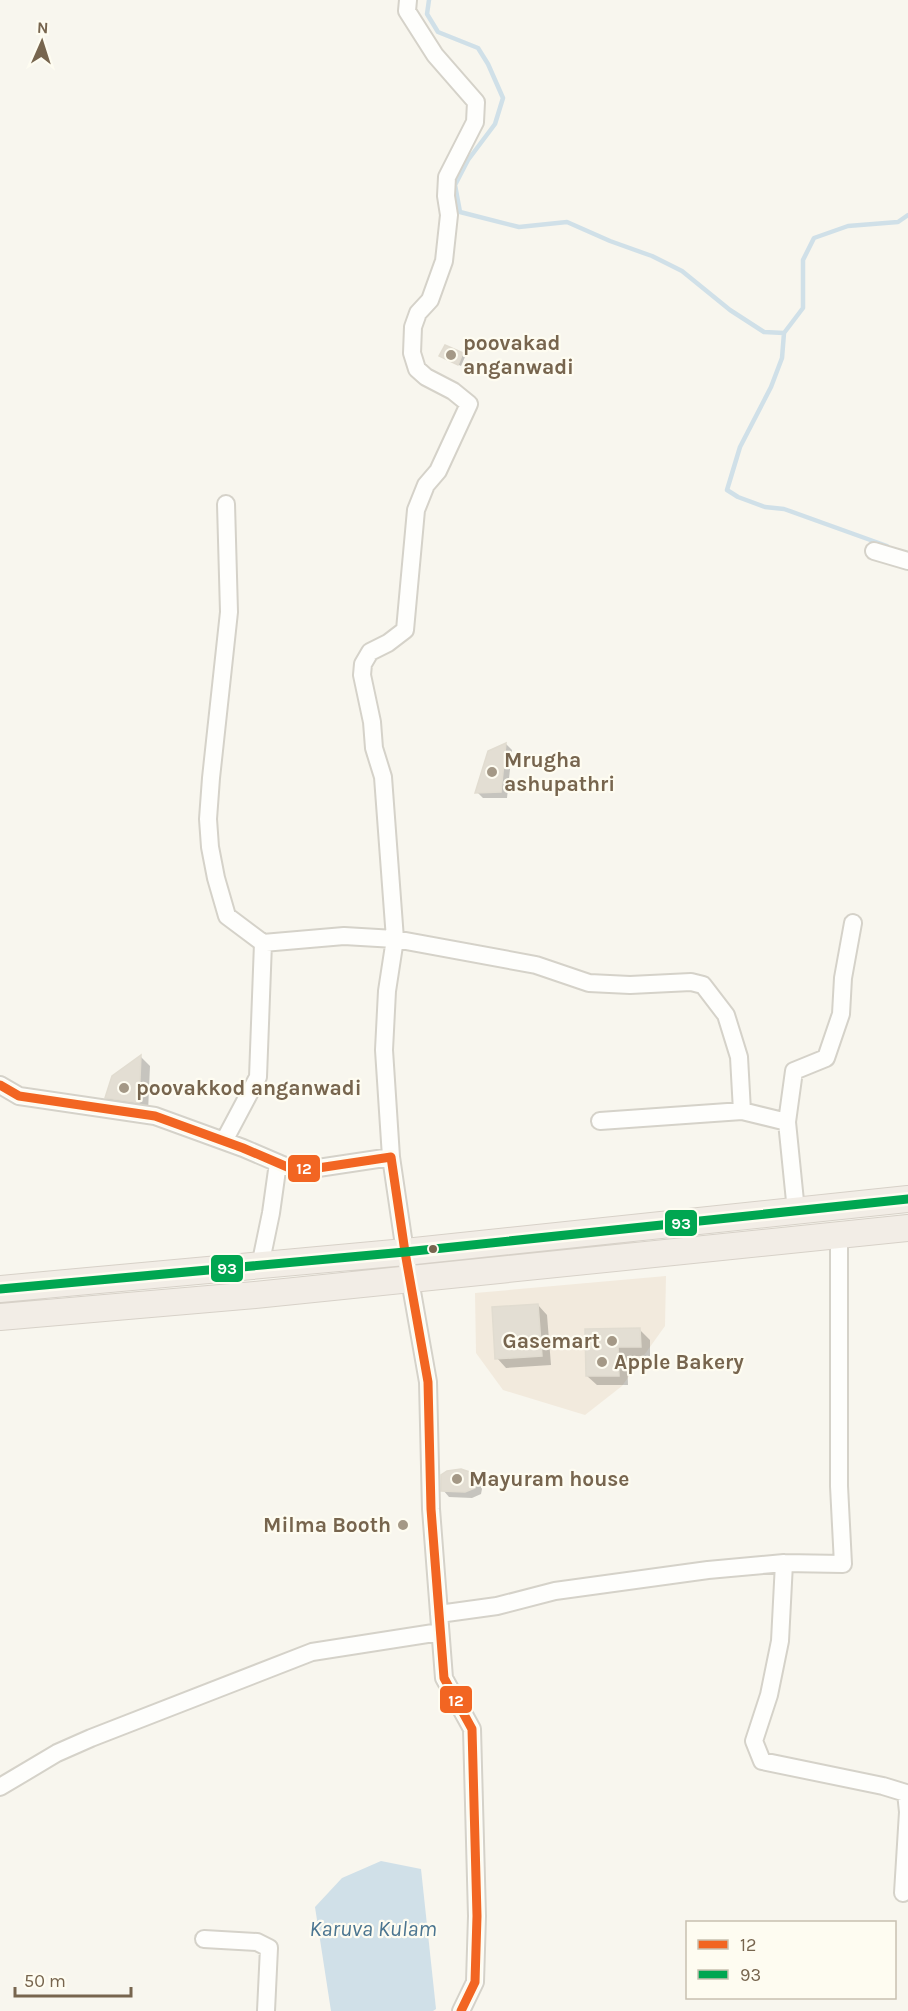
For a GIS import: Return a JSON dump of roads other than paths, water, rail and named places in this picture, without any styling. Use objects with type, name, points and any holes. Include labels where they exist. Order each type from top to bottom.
[{"type":"highway","points":[[0,1289],[405,1252],[908,1199]]},
{"type":"highway","points":[[0,1317],[410,1280],[908,1228]]},
{"type":"street","points":[[408,0],[407,11],[435,56],[476,102],[475,122],[447,177],[446,196],[449,215],[444,261],[430,300],[418,313],[413,327],[412,353],[417,369],[426,377],[453,391],[470,404],[461,418],[438,471],[426,485],[416,510],[405,630],[388,643],[370,652],[363,664],[362,675],[372,722],[374,747],[383,777],[395,939],[387,991],[384,1050],[391,1157],[428,1382],[431,1509],[444,1678],[472,1729],[477,1916],[475,1982],[461,2011]]},
{"type":"street","points":[[226,504],[229,612],[210,778],[208,819],[216,878],[227,916],[263,943],[344,936],[395,939],[536,965],[589,983],[630,985],[691,982],[703,985],[726,1015],[739,1058],[742,1111]]},
{"type":"street","points":[[874,552],[908,561]]},
{"type":"street","points":[[796,1211],[787,1122],[794,1071],[826,1058],[841,1014],[843,978],[853,923]]},
{"type":"street","points":[[224,1141],[258,1077],[263,943]]},
{"type":"street","points":[[0,1085],[19,1096],[155,1116],[292,1169],[391,1157]]},
{"type":"street","points":[[600,1121],[742,1111],[787,1122]]},
{"type":"street","points":[[260,1266],[278,1163]]},
{"type":"street","points":[[439,1614],[497,1606],[555,1592],[708,1570],[784,1563],[843,1564],[839,1486],[839,1235]]},
{"type":"street","points":[[784,1563],[780,1641],[769,1695],[754,1741],[762,1761],[906,1793],[908,1812],[903,1893]]},
{"type":"street","points":[[0,1786],[57,1753],[91,1738],[312,1652],[440,1632]]},
{"type":"street","points":[[204,1939],[257,1942],[269,1948],[266,2011]]},
{"type":"water","name":"Karuva Kulam","points":[[381,1861],[421,1869],[436,2009],[433,2011],[331,2011],[315,1907],[342,1878]]},
{"type":"waterway","points":[[429,0],[427,14],[438,32],[478,48],[503,98],[495,124],[468,160],[455,185],[460,212],[519,227],[567,222],[652,256],[682,271],[730,310],[764,332],[784,333],[803,308],[803,260],[814,238],[848,226],[898,222],[908,215]]},
{"type":"waterway","points":[[784,333],[782,358],[771,387],[740,447],[727,490],[738,497],[765,507],[784,509],[887,546]]},
{"type":"place","name":"poovakad anganwadi","points":[[451,355]]},
{"type":"place","name":"Mrugha ashupathri","points":[[492,772]]},
{"type":"place","name":"poovakkod anganwadi","points":[[124,1088]]},
{"type":"place","name":"Gasemart","points":[[612,1341]]},
{"type":"place","name":"Apple Bakery","points":[[602,1362]]},
{"type":"place","name":"Mayuram house","points":[[457,1479]]},
{"type":"place","name":"Milma Booth","points":[[403,1525]]}]
